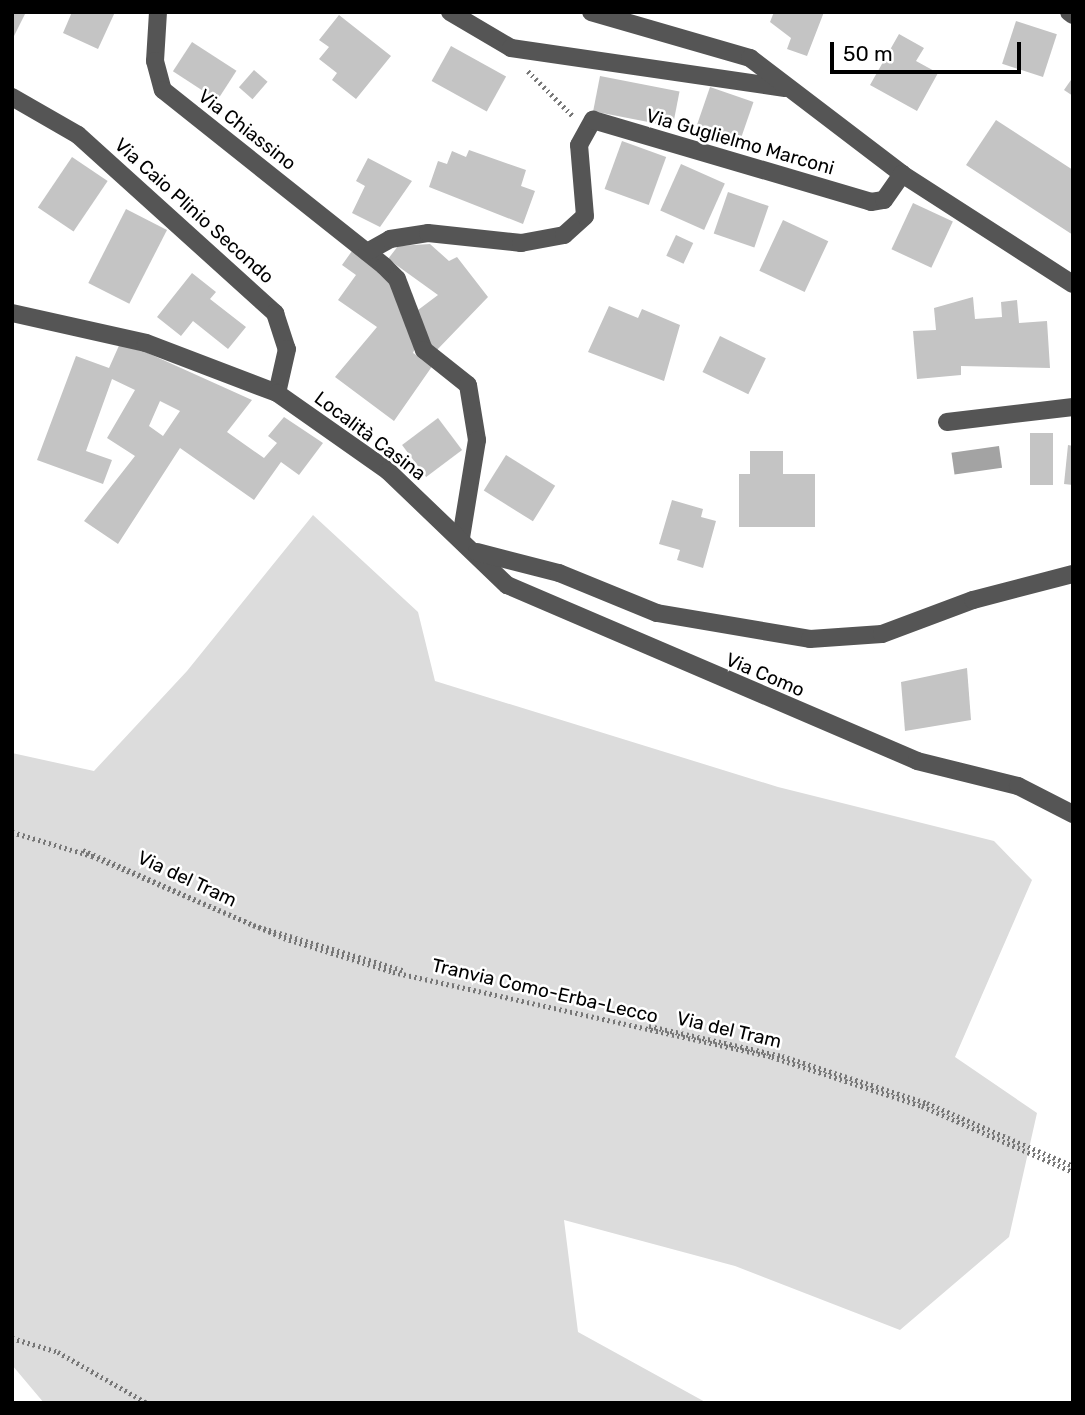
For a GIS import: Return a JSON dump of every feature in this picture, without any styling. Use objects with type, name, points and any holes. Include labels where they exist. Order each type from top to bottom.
[{"type":"street","name":"Via Chiassino","points":[[158,12],[155,61],[163,90],[367,251]]},
{"type":"street","name":"Via Guglielmo Marconi","points":[[450,12],[511,48],[792,90]]},
{"type":"street","name":"Via Guglielmo Marconi","points":[[592,12],[750,58],[902,174],[1073,284]]},
{"type":"street","name":"Via Caio Plinio Secondo","points":[[12,97],[78,135],[275,313],[287,349],[278,393]]},
{"type":"street","name":"Via Guglielmo Marconi","points":[[585,127],[593,120],[872,202],[884,200],[902,174]]},
{"type":"street","points":[[461,538],[477,408],[468,385],[424,350],[397,279],[367,251],[390,239],[428,233],[521,243],[564,236],[584,216],[579,155],[585,127]]},
{"type":"street","name":"Località Casina","points":[[12,313],[146,343],[278,393],[388,471],[461,538]]},
{"type":"street","points":[[947,422],[1073,407]]},
{"type":"street","name":"Via Como","points":[[461,538],[508,585],[554,609],[917,761],[1018,786],[1073,814]]},
{"type":"street","points":[[477,552],[546,569],[657,613],[810,639],[881,634],[973,600],[1073,574]]},
{"type":"path","points":[[511,48],[541,88],[585,127]]},
{"type":"path","name":"Via del Tram","points":[[12,834],[101,854],[253,925],[406,972],[782,1056],[927,1103],[1073,1166]]},
{"type":"path","name":"Tranvia Como-Erba-Lecco","points":[[12,834],[92,856],[284,938],[393,972],[772,1057],[922,1106],[1073,1172]]},
{"type":"path","points":[[12,1338],[58,1352],[147,1403]]},
{"type":"shaded area","points":[[999,446],[1002,468],[955,474],[951,453]]},
{"type":"shaded area","points":[[313,515],[418,612],[435,681],[778,787],[994,841],[1032,880],[955,1057],[1037,1113],[1009,1237],[900,1330],[735,1266],[564,1220],[578,1332],[707,1403],[44,1403],[12,1365],[12,753],[94,771],[187,671]]},
{"type":"building","points":[[12,12],[26,12],[12,40]]},
{"type":"building","points":[[72,12],[115,12],[98,49],[63,33]]},
{"type":"building","points":[[774,12],[824,12],[807,56],[787,49],[791,38],[770,22]]},
{"type":"building","points":[[339,15],[391,56],[356,99],[332,80],[337,73],[319,59],[329,47],[319,40]]},
{"type":"building","points":[[1016,21],[1057,34],[1043,77],[1002,64]]},
{"type":"building","points":[[899,34],[924,48],[916,61],[938,73],[917,111],[870,85]]},
{"type":"building","points":[[192,42],[236,71],[217,100],[173,71]]},
{"type":"building","points":[[451,46],[506,77],[487,112],[432,81]]},
{"type":"building","points":[[254,70],[268,82],[252,99],[239,87]]},
{"type":"building","points":[[600,76],[680,91],[673,127],[593,111]]},
{"type":"building","points":[[1073,77],[1073,96],[1064,90]]},
{"type":"building","points":[[710,87],[753,102],[738,147],[694,132]]},
{"type":"building","points":[[996,120],[1073,170],[1073,235],[966,165]]},
{"type":"building","points":[[622,141],[666,157],[649,205],[605,189]]},
{"type":"building","points":[[469,150],[526,170],[521,186],[535,191],[523,224],[429,187],[438,161],[447,164],[452,151],[466,157]]},
{"type":"building","points":[[72,157],[108,181],[74,232],[38,208]]},
{"type":"building","points":[[368,158],[412,181],[380,227],[352,213],[365,186],[356,181]]},
{"type":"building","points":[[681,164],[725,184],[704,230],[660,211]]},
{"type":"building","points":[[728,192],[769,206],[754,248],[714,234]]},
{"type":"building","points":[[913,203],[953,222],[931,268],[891,249]]},
{"type":"building","points":[[126,209],[167,230],[129,304],[88,283]]},
{"type":"building","points":[[783,220],[828,241],[805,292],[759,271]]},
{"type":"building","points":[[676,235],[693,243],[683,264],[666,256]]},
{"type":"building","points":[[430,244],[449,261],[457,257],[488,297],[435,352],[414,313],[438,295],[388,259],[398,246]]},
{"type":"building","points":[[352,251],[391,279],[418,341],[413,353],[433,365],[394,421],[335,377],[377,327],[338,300],[356,275],[342,265]]},
{"type":"building","points":[[192,273],[216,292],[210,299],[246,327],[228,349],[193,321],[181,336],[157,317]]},
{"type":"building","points":[[973,297],[975,319],[1002,317],[1001,302],[1017,300],[1019,323],[1047,321],[1050,368],[961,366],[961,375],[917,379],[913,331],[936,330],[934,308]]},
{"type":"building","points":[[609,306],[638,318],[642,309],[680,325],[664,381],[588,352]]},
{"type":"building","points":[[720,336],[766,358],[748,394],[702,372]]},
{"type":"building","points":[[121,341],[252,400],[227,432],[264,458],[277,443],[268,436],[284,417],[323,443],[299,475],[281,462],[254,500],[180,448],[118,544],[84,521],[135,456],[107,438],[135,390],[112,379],[86,451],[112,460],[103,484],[37,460],[76,356],[109,368]],"holes":[[[160,401],[180,411],[163,436],[149,426]]]},
{"type":"building","points":[[438,418],[462,450],[426,477],[402,445]]},
{"type":"building","points":[[1030,433],[1053,433],[1053,485],[1030,485]]},
{"type":"building","points":[[1068,445],[1073,446],[1073,485],[1064,484]]},
{"type":"building","points":[[750,451],[783,451],[783,474],[815,474],[815,527],[739,527],[739,474],[750,474]]},
{"type":"building","points":[[506,455],[555,486],[533,521],[484,491]]},
{"type":"building","points":[[672,500],[703,509],[701,517],[716,521],[703,568],[677,560],[680,550],[659,544]]},
{"type":"building","points":[[967,668],[971,720],[905,731],[901,682]]}]
